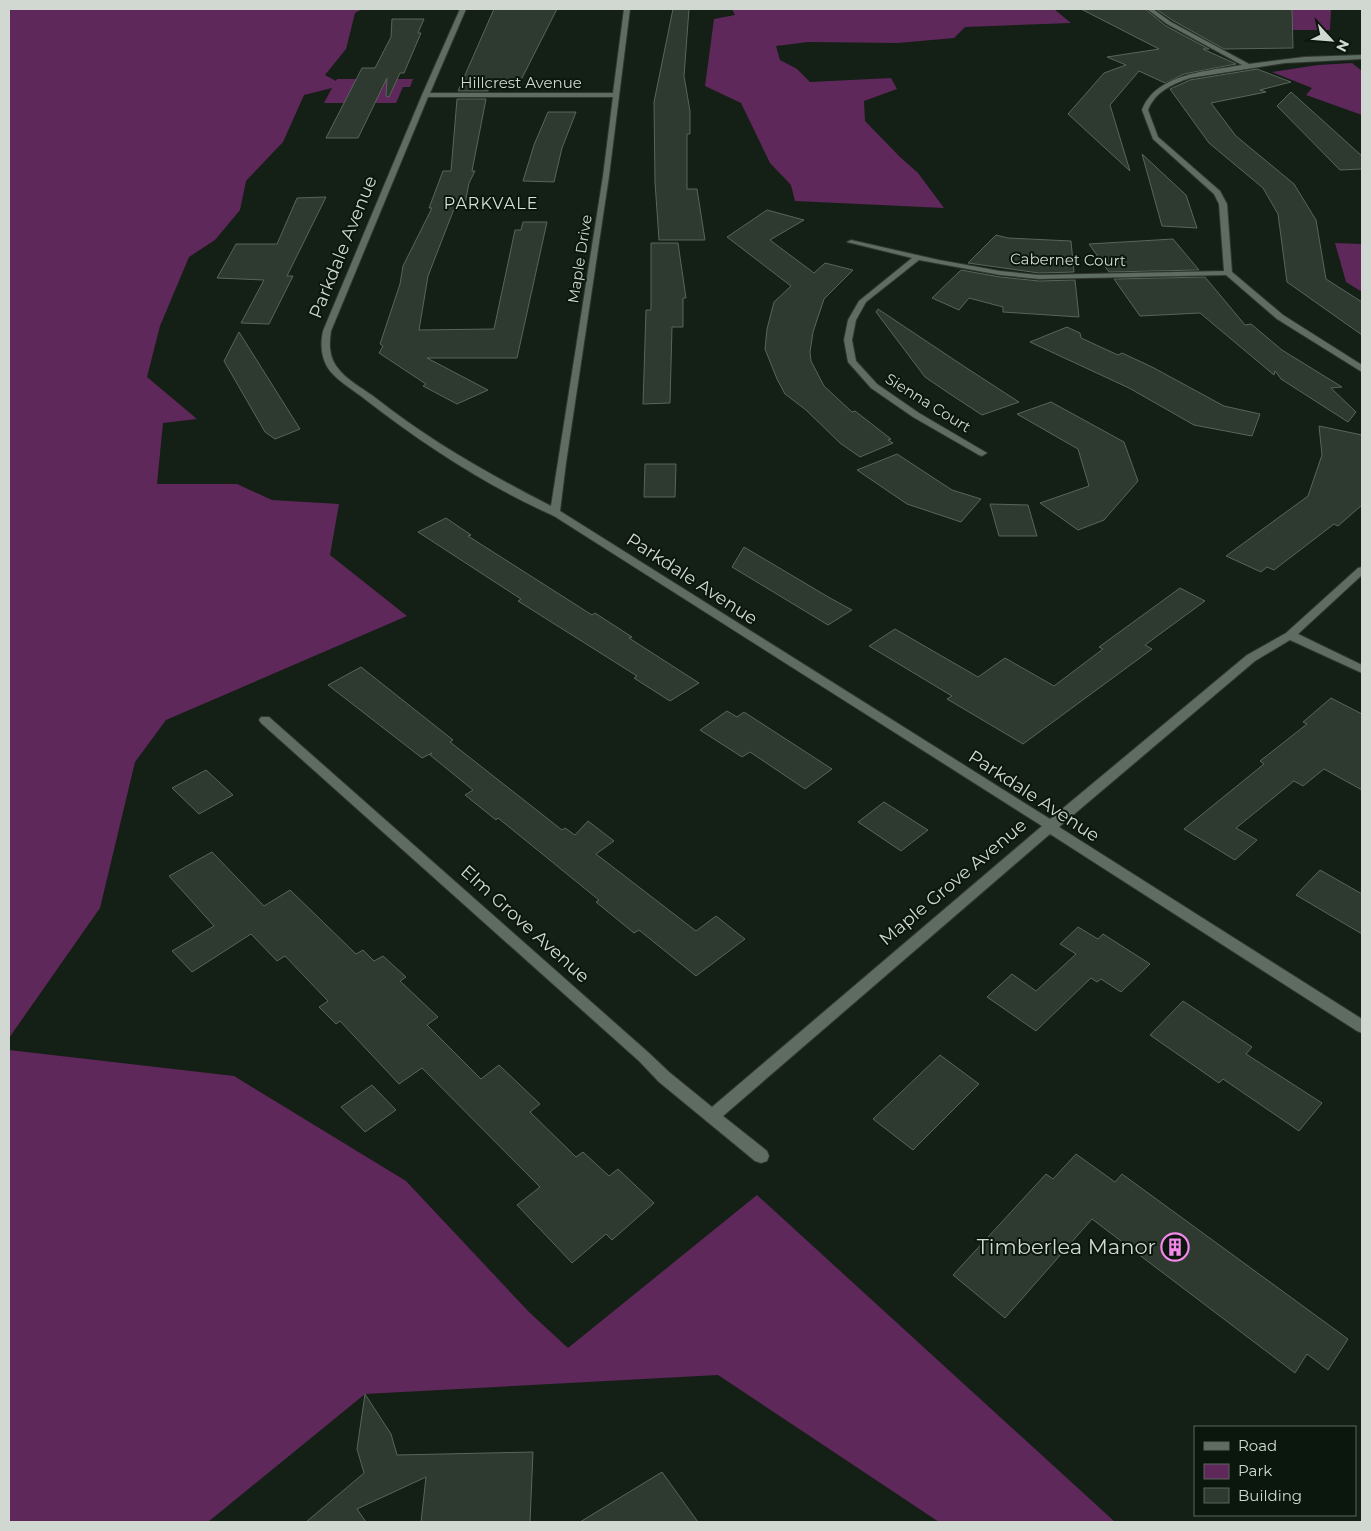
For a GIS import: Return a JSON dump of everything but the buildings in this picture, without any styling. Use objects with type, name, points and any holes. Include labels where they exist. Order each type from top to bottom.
[{"type":"street","name":"Parkdale Avenue","points":[[463,9],[327,331],[325,343],[327,356],[334,370],[399,421],[444,452],[555,513],[1051,826],[1054,830],[1178,911],[1362,1027]]},
{"type":"street","name":"Maple Drive","points":[[555,513],[561,462],[606,176],[627,9]]},
{"type":"street","points":[[1150,9],[1169,22],[1247,66]]},
{"type":"street","points":[[1362,57],[1330,57],[1247,66],[1192,76],[1170,84],[1153,95],[1146,110],[1155,138],[1217,193],[1223,204],[1228,273],[1280,316],[1362,370]]},
{"type":"street","name":"Hillcrest Avenue","points":[[426,95],[616,95]]},
{"type":"street","name":"Cabernet Court","points":[[851,242],[918,258],[1000,272],[1039,276],[1228,273]]},
{"type":"street","name":"Sienna Court","points":[[918,258],[863,301],[852,320],[848,340],[852,362],[874,386],[909,410],[982,453]]},
{"type":"street","name":"Maple Grove Avenue","points":[[712,1116],[1051,826],[1251,658],[1290,635],[1362,570]]},
{"type":"street","points":[[1290,635],[1362,669]]},
{"type":"street","name":"Elm Grove Avenue","points":[[265,720],[644,1057],[664,1077],[761,1156]]},
{"type":"green space","points":[[9,9],[362,9],[355,13],[346,49],[325,75],[336,81],[337,79],[413,79],[410,87],[403,87],[396,103],[324,103],[332,88],[304,95],[283,142],[246,181],[240,210],[215,240],[189,257],[160,326],[147,377],[197,419],[163,423],[157,484],[237,484],[272,500],[339,504],[330,555],[407,616],[166,720],[135,762],[100,908],[9,1038]]},
{"type":"green space","points":[[732,9],[1054,9],[1071,23],[965,27],[954,38],[898,43],[808,42],[776,46],[780,60],[797,69],[810,82],[891,78],[897,89],[864,101],[865,121],[918,173],[944,208],[795,201],[791,185],[770,163],[741,103],[705,86],[714,19],[735,15]]},
{"type":"green space","points":[[1247,9],[1331,9],[1330,30],[1274,30]]},
{"type":"green space","points":[[1352,63],[1362,71],[1362,115],[1306,95],[1312,88],[1272,72],[1318,65]]},
{"type":"green space","points":[[1335,243],[1362,244],[1362,292],[1346,282]]},
{"type":"green space","points":[[9,1050],[234,1076],[406,1181],[529,1312],[568,1348],[757,1195],[1115,1522],[939,1522],[718,1375],[365,1394],[208,1522],[9,1522]]},
{"type":"place","name":"Timberlea Manor","points":[[1175,1247]]},
{"type":"district","name":"PARKVALE","points":[[491,203]]}]
